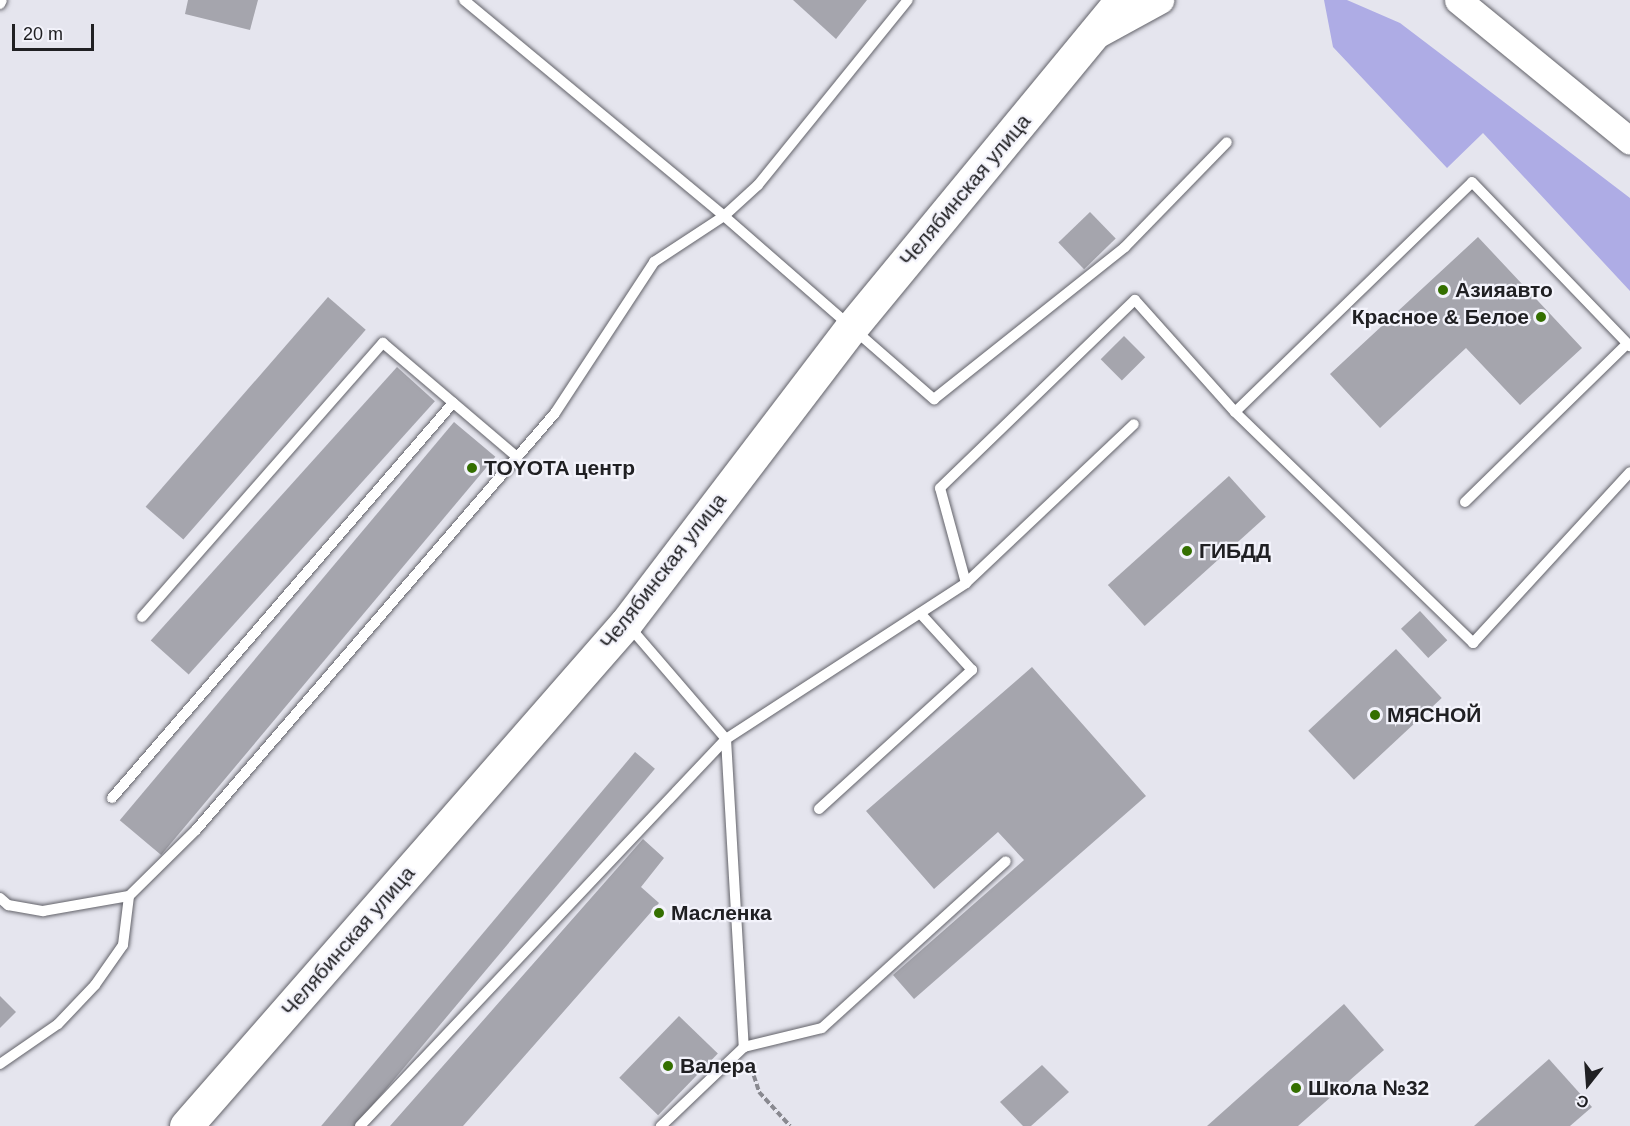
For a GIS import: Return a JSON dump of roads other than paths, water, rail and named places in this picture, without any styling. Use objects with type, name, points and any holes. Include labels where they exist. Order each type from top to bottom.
[{"type":"main road","points":[[1094,36],[1112,0]]},
{"type":"main road","name":"Челябинская улица","points":[[186,1126],[626,623],[851,328],[1094,36],[1121,0]]},
{"type":"street","points":[[1094,36],[1160,0]]},
{"type":"street","points":[[1458,0],[1630,141]]},
{"type":"lane","points":[[0,4],[2,0]]},
{"type":"lane","points":[[464,0],[724,216],[934,399],[1125,247],[1227,142]]},
{"type":"lane","points":[[2,906],[43,911],[129,896],[196,830],[517,458],[592,362],[654,262],[724,216],[758,185],[908,0]]},
{"type":"lane","points":[[1235,412],[1472,182],[1629,345],[1465,502]]},
{"type":"lane","points":[[966,583],[940,488],[1135,300],[1235,412],[1473,643],[1630,472]]},
{"type":"lane","points":[[142,617],[383,343],[517,458]]},
{"type":"lane","points":[[112,798],[453,403]]},
{"type":"lane","points":[[360,1126],[726,739],[966,583],[1134,424]]},
{"type":"lane","points":[[819,809],[972,670],[920,613]]},
{"type":"lane","points":[[626,623],[726,739],[744,1047]]},
{"type":"lane","points":[[661,1126],[744,1047],[822,1028],[1006,861]]},
{"type":"lane","points":[[0,1064],[58,1024],[96,985],[123,945],[129,896]]},
{"type":"place","name":"Азияавто","points":[[1443,290]]},
{"type":"place","name":"Красное & Белое","points":[[1541,317]]},
{"type":"place","name":"TOYOTA центр","points":[[472,468]]},
{"type":"place","name":"ГИБДД","points":[[1187,551]]},
{"type":"place","name":"МЯСНОЙ","points":[[1375,715]]},
{"type":"place","name":"Масленка","points":[[659,913]]},
{"type":"place","name":"Валера","points":[[668,1066]]},
{"type":"place","name":"Школа №32","points":[[1296,1088]]}]
